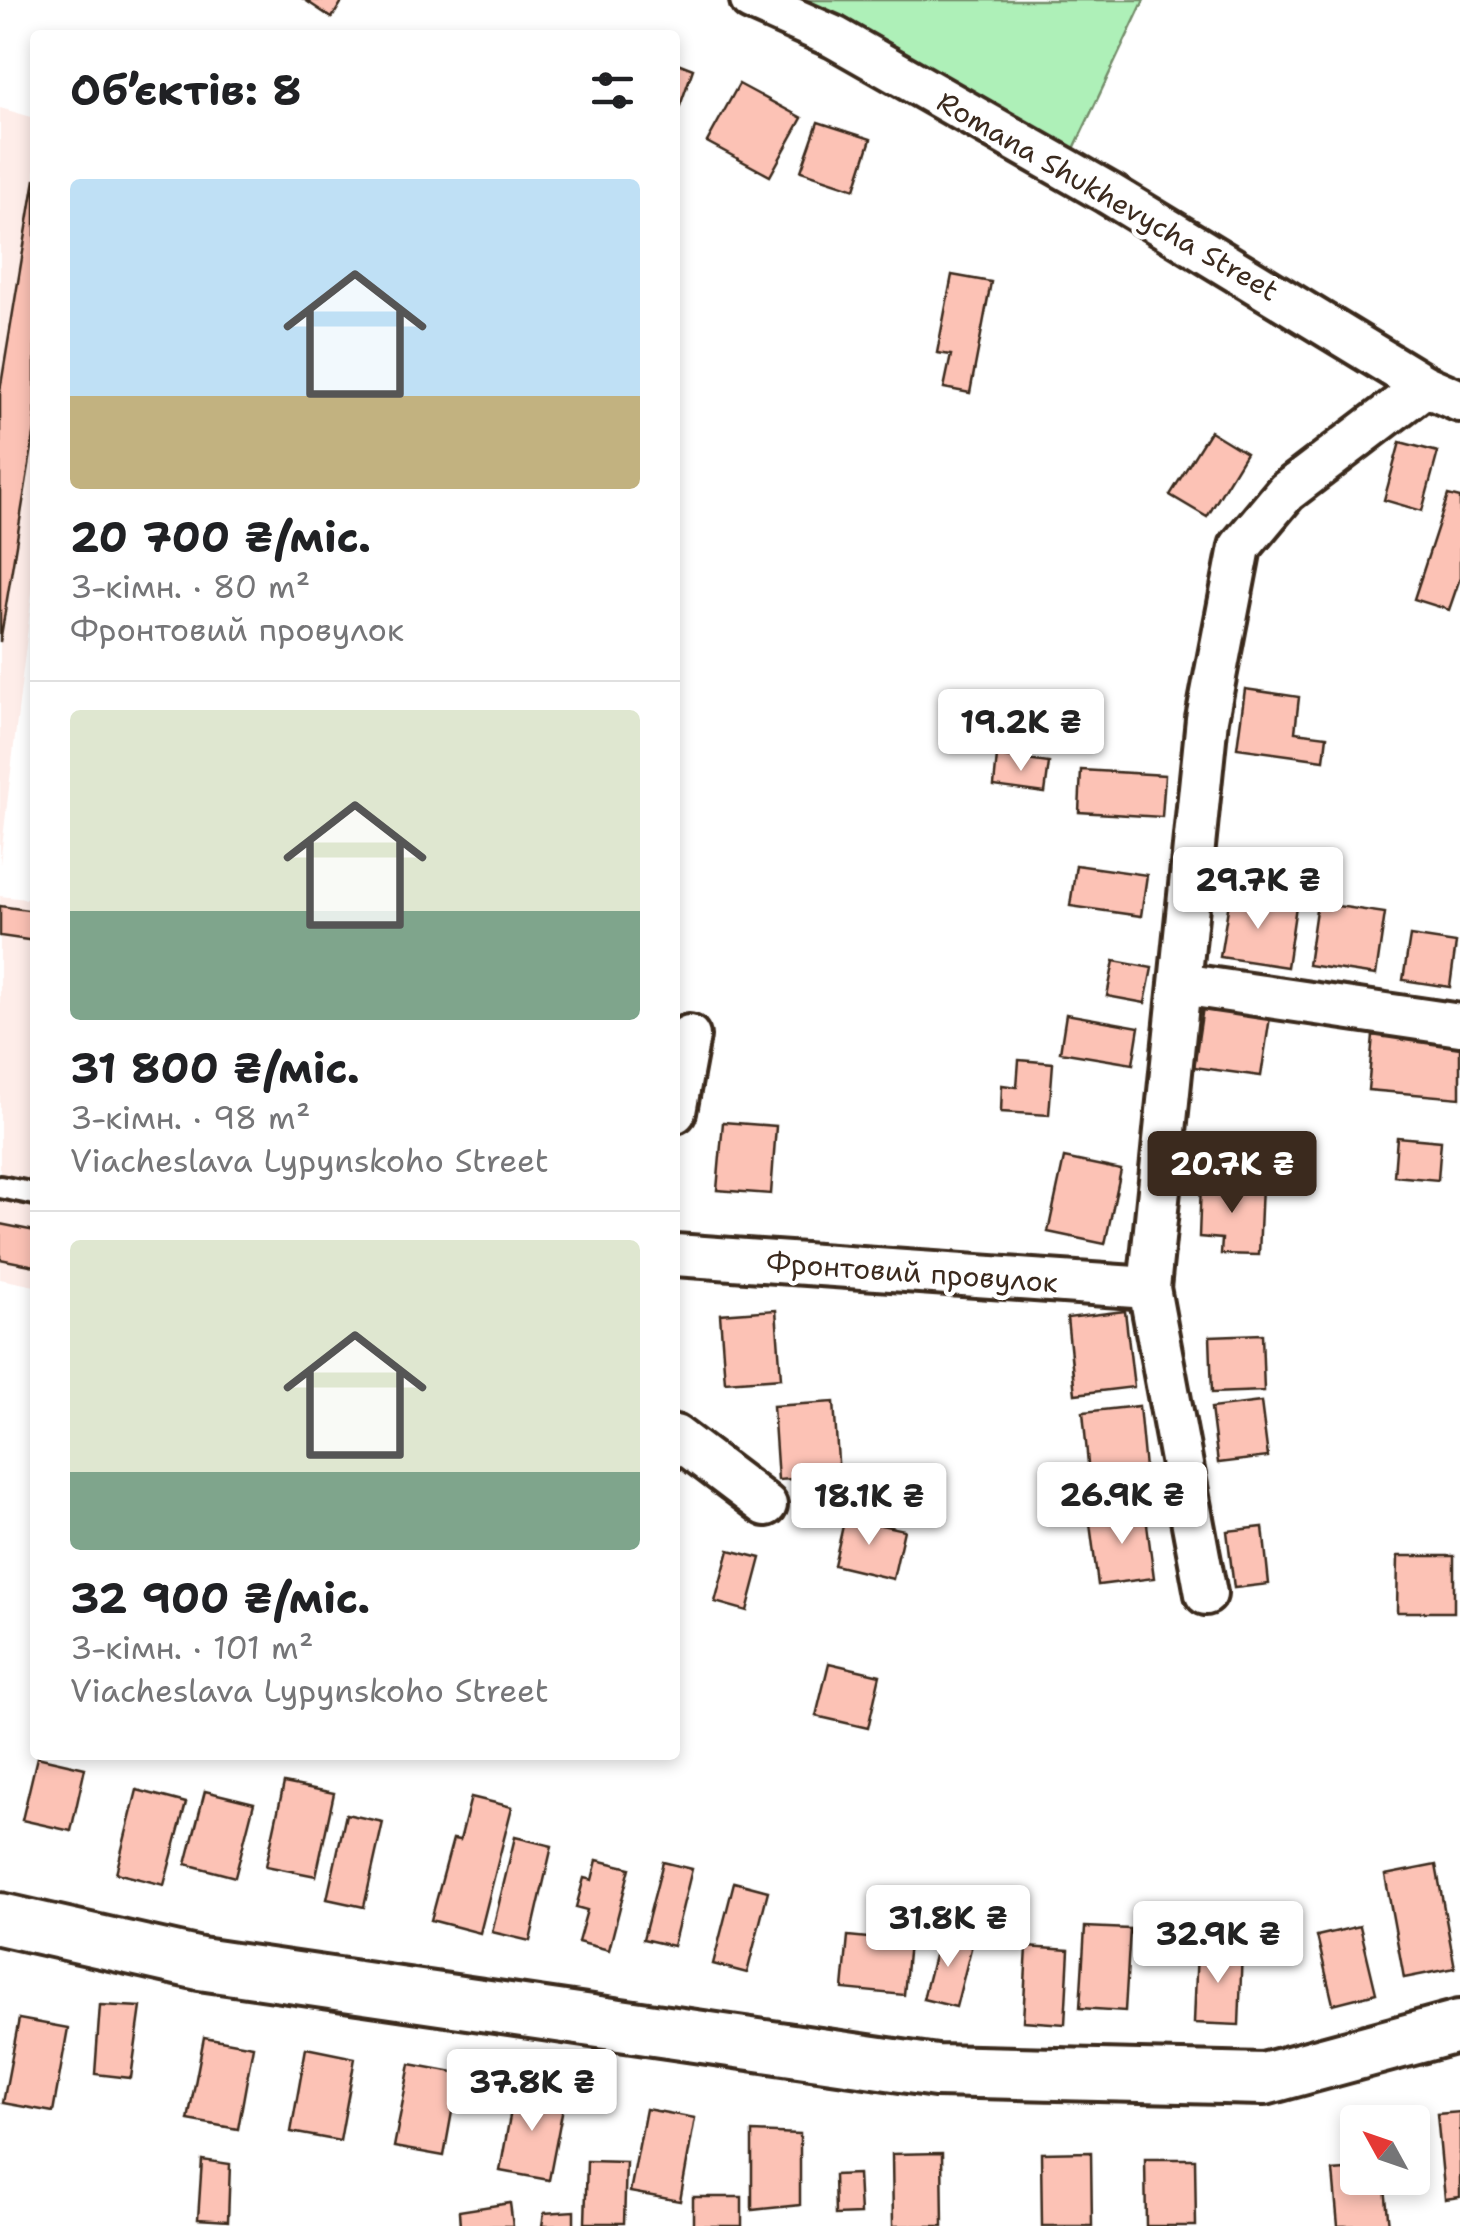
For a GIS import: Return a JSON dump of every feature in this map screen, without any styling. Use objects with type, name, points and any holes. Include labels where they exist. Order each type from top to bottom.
[{"type":"street","name":"Romana Shukhevycha Street","points":[[751,0],[834,37],[1108,192],[1442,393]]},
{"type":"street","points":[[1206,1594],[1149,1288],[1207,719],[1240,547],[1286,492],[1442,393]]},
{"type":"street","points":[[1181,984],[1460,1024]]},
{"type":"street","points":[[680,1083],[688,1036]]},
{"type":"street","name":"Фронтовий провулок","points":[[680,1255],[1149,1288]]},
{"type":"street","points":[[680,1440],[766,1504]]},
{"type":"street","points":[[0,1918],[200,1964],[936,2071],[1264,2079],[1460,2026]]},
{"type":"lane","points":[[0,1187],[30,1193]]},
{"type":"shaded area","points":[[0,108],[30,117],[30,610],[0,864]]},
{"type":"shaded area","points":[[0,896],[30,899],[30,1285],[0,1279]]},
{"type":"green space","points":[[792,0],[1144,0],[1072,153]]},
{"type":"building","points":[[305,0],[343,0],[332,18]]},
{"type":"building","points":[[680,64],[693,69],[680,106]]},
{"type":"building","points":[[739,84],[802,118],[770,176],[707,142]]},
{"type":"building","points":[[818,122],[871,139],[855,189],[801,171]]},
{"type":"building","points":[[30,209],[30,459],[0,642],[0,391]]},
{"type":"building","points":[[952,275],[991,282],[970,393],[944,388],[951,355],[937,353]]},
{"type":"building","points":[[1210,431],[1246,453],[1207,517],[1170,495]]},
{"type":"building","points":[[1400,442],[1438,452],[1422,511],[1384,500]]},
{"type":"building","points":[[1448,495],[1460,498],[1460,578],[1449,610],[1414,599]]},
{"type":"building","points":[[1245,689],[1299,697],[1295,732],[1327,736],[1324,760],[1237,748]]},
{"type":"building","points":[[997,756],[1049,763],[1045,793],[994,786]]},
{"type":"building","points":[[1081,770],[1165,775],[1162,817],[1079,812]]},
{"type":"building","points":[[1076,865],[1147,875],[1141,916],[1070,906]]},
{"type":"building","points":[[1230,896],[1296,906],[1287,967],[1220,957]]},
{"type":"building","points":[[1317,903],[1385,913],[1376,975],[1308,965]]},
{"type":"building","points":[[0,906],[30,910],[30,940],[0,936]]},
{"type":"building","points":[[1410,936],[1456,943],[1450,987],[1403,980]]},
{"type":"building","points":[[1114,961],[1152,968],[1145,1003],[1107,996]]},
{"type":"building","points":[[1203,1007],[1270,1017],[1261,1076],[1194,1067]]},
{"type":"building","points":[[1066,1014],[1139,1027],[1133,1064],[1060,1052]]},
{"type":"building","points":[[1373,1035],[1460,1043],[1460,1098],[1368,1090]]},
{"type":"building","points":[[1019,1060],[1053,1063],[1049,1115],[1001,1112],[1002,1085],[1017,1087]]},
{"type":"building","points":[[723,1122],[776,1126],[771,1194],[717,1190]]},
{"type":"building","points":[[1397,1137],[1441,1141],[1438,1180],[1394,1176]]},
{"type":"building","points":[[1064,1158],[1121,1170],[1105,1244],[1048,1232]]},
{"type":"building","points":[[1201,1182],[1262,1185],[1259,1255],[1221,1254],[1222,1239],[1199,1237]]},
{"type":"building","points":[[0,1224],[30,1230],[30,1265],[0,1259]]},
{"type":"building","points":[[776,1310],[781,1378],[725,1382],[720,1314]]},
{"type":"building","points":[[1125,1311],[1134,1387],[1075,1394],[1067,1318]]},
{"type":"building","points":[[1262,1334],[1264,1391],[1212,1393],[1210,1336]]},
{"type":"building","points":[[834,1402],[839,1476],[778,1480],[773,1406]]},
{"type":"building","points":[[1261,1402],[1268,1457],[1218,1463],[1211,1408]]},
{"type":"building","points":[[1139,1406],[1146,1479],[1090,1484],[1083,1412]]},
{"type":"building","points":[[1145,1509],[1154,1578],[1098,1585],[1089,1516]]},
{"type":"building","points":[[845,1517],[904,1530],[893,1579],[834,1565]]},
{"type":"building","points":[[1263,1527],[1269,1584],[1234,1588],[1227,1531]]},
{"type":"building","points":[[729,1550],[761,1558],[747,1611],[715,1602]]},
{"type":"building","points":[[1398,1556],[1454,1556],[1454,1612],[1397,1612]]},
{"type":"building","points":[[829,1663],[880,1675],[868,1728],[816,1716]]},
{"type":"building","points":[[36,1760],[85,1768],[71,1831],[22,1820]]},
{"type":"building","points":[[284,1783],[334,1793],[316,1876],[266,1866]]},
{"type":"building","points":[[137,1790],[186,1803],[164,1885],[116,1873]]},
{"type":"building","points":[[205,1791],[254,1803],[235,1877],[186,1864]]},
{"type":"building","points":[[471,1797],[512,1807],[480,1933],[431,1920],[453,1839],[460,1840]]},
{"type":"building","points":[[346,1814],[383,1822],[364,1907],[327,1899]]},
{"type":"building","points":[[515,1837],[552,1846],[530,1941],[492,1932]]},
{"type":"building","points":[[597,1860],[630,1868],[609,1950],[578,1942],[587,1910],[576,1907],[584,1878],[592,1880]]},
{"type":"building","points":[[663,1862],[692,1869],[673,1946],[643,1939]]},
{"type":"building","points":[[1436,1865],[1455,1968],[1404,1978],[1385,1875]]},
{"type":"building","points":[[734,1882],[768,1891],[747,1973],[713,1964]]},
{"type":"building","points":[[1360,1926],[1376,1993],[1333,2004],[1317,1936]]},
{"type":"building","points":[[1085,1927],[1130,1929],[1125,2011],[1080,2008]]},
{"type":"building","points":[[940,1932],[973,1941],[956,2007],[923,1999]]},
{"type":"building","points":[[848,1936],[909,1942],[904,1995],[843,1989]]},
{"type":"building","points":[[1027,1947],[1069,1950],[1065,2024],[1023,2021]]},
{"type":"building","points":[[1197,1948],[1242,1950],[1239,2025],[1194,2023]]},
{"type":"building","points":[[100,2005],[141,2007],[131,2078],[95,2074]]},
{"type":"building","points":[[19,2019],[68,2028],[53,2112],[3,2103]]},
{"type":"building","points":[[204,2037],[253,2046],[238,2129],[188,2120]]},
{"type":"building","points":[[306,2048],[355,2058],[340,2141],[291,2132]]},
{"type":"building","points":[[410,2064],[459,2073],[444,2156],[394,2147]]},
{"type":"building","points":[[515,2088],[565,2097],[549,2180],[500,2171]]},
{"type":"building","points":[[646,2109],[695,2118],[680,2201],[630,2192]]},
{"type":"building","points":[[1460,2112],[1460,2197],[1445,2199],[1437,2114]]},
{"type":"building","points":[[752,2132],[800,2134],[800,2205],[752,2210]]},
{"type":"building","points":[[1091,2152],[1092,2226],[1042,2226],[1041,2153]]},
{"type":"building","points":[[942,2153],[943,2226],[893,2226],[892,2154]]},
{"type":"building","points":[[1145,2159],[1195,2159],[1196,2226],[1146,2226]]},
{"type":"building","points":[[202,2160],[230,2164],[228,2221],[198,2219]]},
{"type":"building","points":[[587,2161],[626,2162],[624,2223],[585,2223]]},
{"type":"building","points":[[1340,2170],[1340,2195],[1386,2195],[1389,2226],[1338,2226],[1333,2171]]},
{"type":"building","points":[[858,2174],[860,2214],[835,2215],[834,2175]]},
{"type":"building","points":[[693,2197],[742,2197],[742,2226],[693,2226]]},
{"type":"building","points":[[510,2203],[513,2226],[460,2226],[459,2211]]},
{"type":"building","points":[[574,2211],[574,2226],[542,2226],[544,2213]]}]
